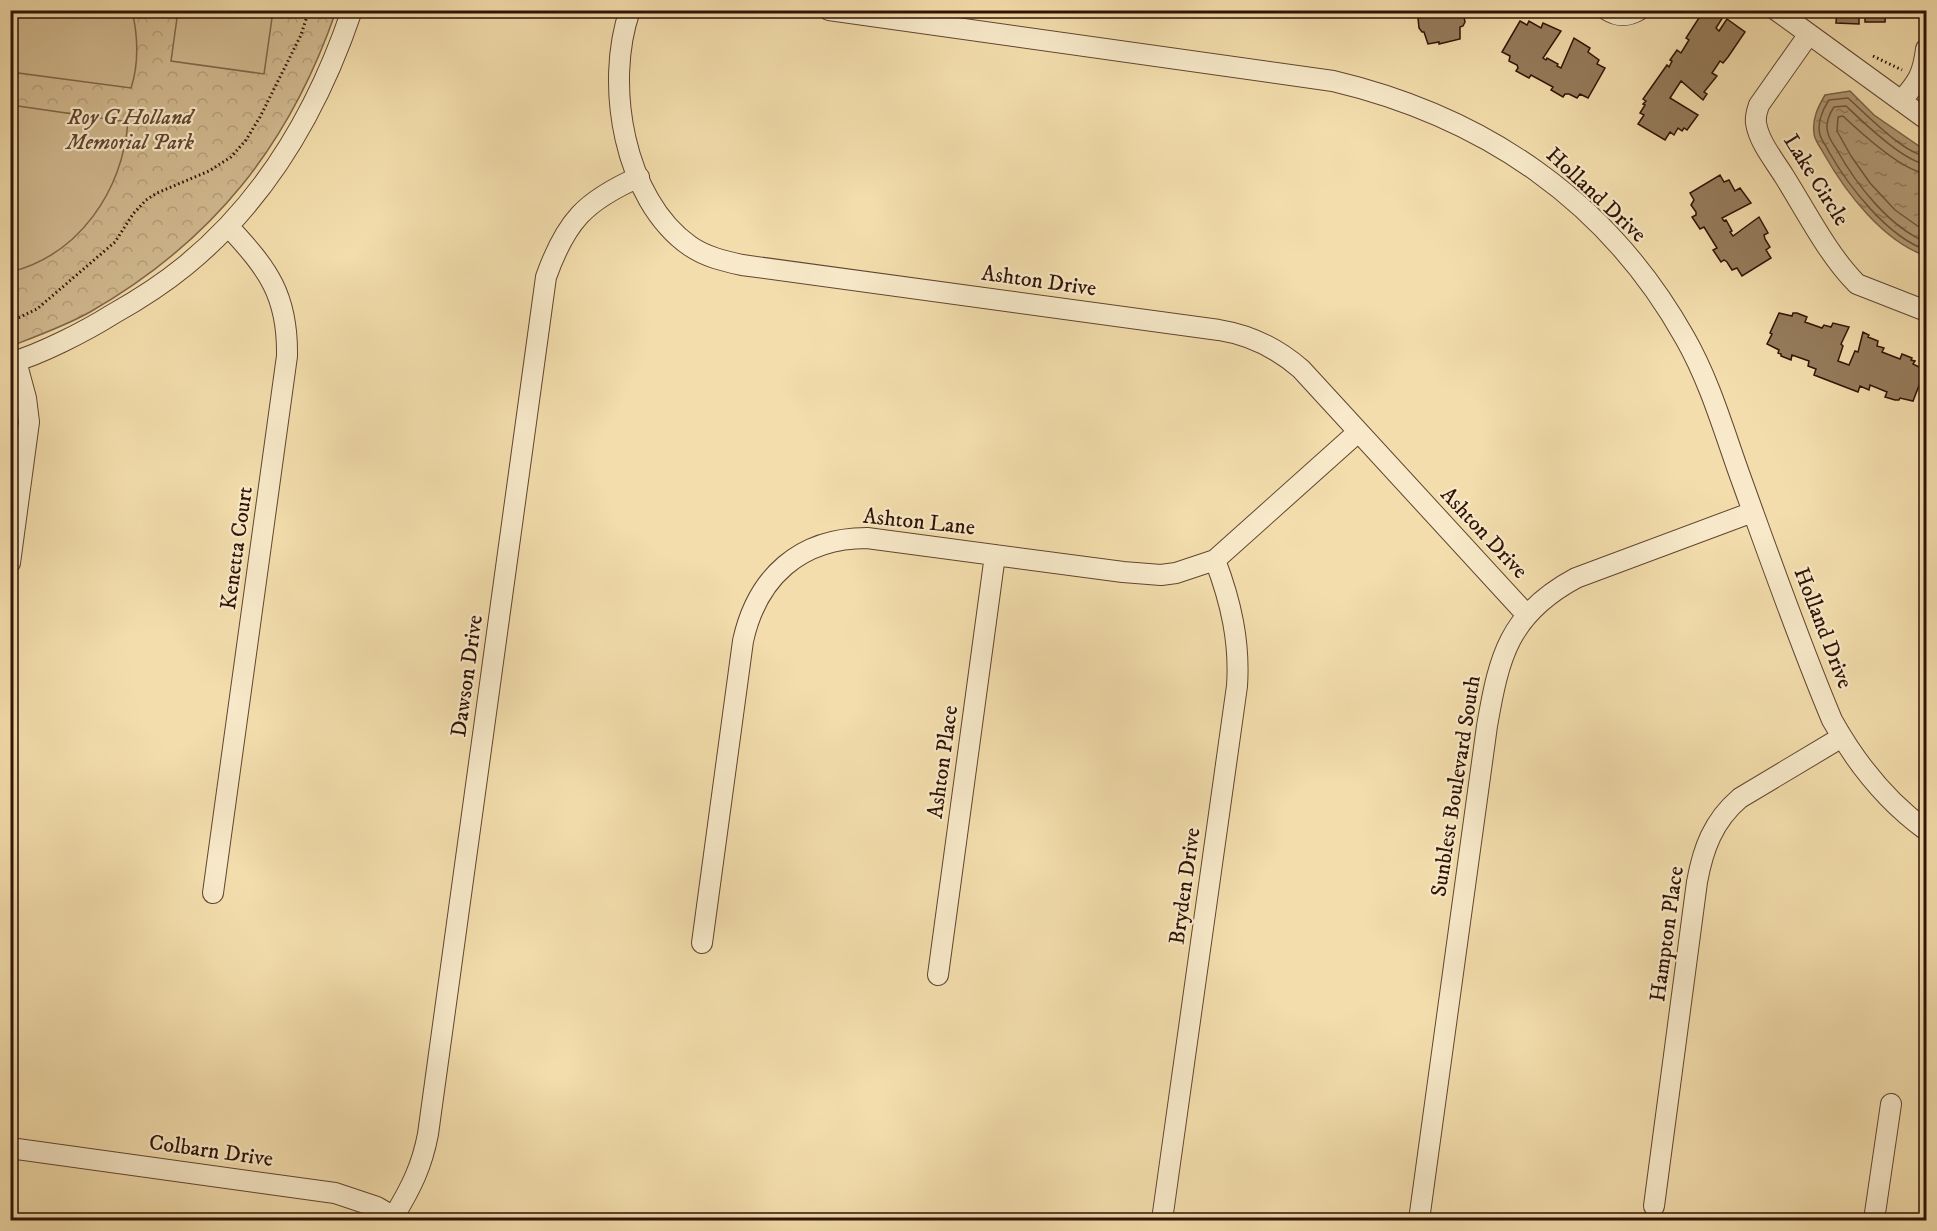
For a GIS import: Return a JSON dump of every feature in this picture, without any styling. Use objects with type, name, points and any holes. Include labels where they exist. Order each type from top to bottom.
[{"type":"street","points":[[10,563],[29,422],[26,398],[13,362],[98,323],[138,300],[184,267],[228,226],[278,164],[311,110],[331,69],[352,10]]},
{"type":"street","name":"Ashton Drive","points":[[630,10],[620,54],[618,96],[625,134],[651,206],[666,226],[689,246],[717,259],[756,267],[1208,328],[1241,334],[1267,345],[1291,360],[1526,614]]},
{"type":"street","name":"Holland Drive","points":[[829,10],[1333,81],[1409,103],[1494,143],[1530,165],[1603,228],[1638,266],[1686,340],[1703,374],[1824,701],[1842,737],[1884,793],[1898,808],[1926,830]]},
{"type":"street","points":[[1607,10],[1614,15],[1626,16],[1639,10]]},
{"type":"street","points":[[1776,10],[1926,119]]},
{"type":"street","name":"Lake Circle","points":[[1809,34],[1759,105],[1756,124],[1772,156],[1848,276],[1857,284],[1926,311]]},
{"type":"street","points":[[1901,101],[1917,84],[1924,68],[1926,49]]},
{"type":"street","name":"Dawson Drive","points":[[397,1218],[420,1167],[428,1134],[546,277],[556,251],[580,215],[603,195],[639,177]]},
{"type":"street","name":"Kenetta Court","points":[[213,893],[287,356],[286,325],[274,285],[261,263],[228,226]]},
{"type":"street","name":"Ashton Lane","points":[[702,943],[743,641],[750,615],[765,587],[783,566],[802,553],[820,545],[846,539],[879,539],[1153,575],[1191,570],[1215,560],[1358,432]]},
{"type":"street","name":"Sunblest Boulevard South","points":[[1419,1221],[1492,694],[1505,650],[1526,614],[1550,593],[1575,578],[1753,512]]},
{"type":"street","name":"Ashton Place","points":[[938,975],[995,555]]},
{"type":"street","name":"Bryden Drive","points":[[1162,1221],[1238,675],[1238,644],[1223,581],[1215,560]]},
{"type":"street","name":"Hampton Place","points":[[1654,1206],[1697,882],[1708,840],[1725,813],[1740,798],[1842,737]]},
{"type":"street","points":[[1874,1221],[1891,1104]]},
{"type":"street","name":"Colbarn Drive","points":[[10,1148],[335,1193],[364,1202],[397,1218]]},
{"type":"path","points":[[10,320],[37,309],[115,242],[133,214],[146,200],[209,171],[231,157],[240,148],[256,124],[294,49],[309,10]]},
{"type":"green space","points":[[11,10],[132,11],[137,50],[131,88],[11,72]]},
{"type":"green space","name":"Roy G Holland Memorial Park","points":[[11,11],[336,11],[296,104],[271,146],[242,185],[210,221],[174,254],[134,284],[90,312],[11,346]]},
{"type":"green space","points":[[178,11],[273,11],[264,74],[171,61]]},
{"type":"green space","points":[[11,105],[128,122],[117,172],[107,195],[93,216],[77,235],[58,251],[36,263],[11,272]]},
{"type":"water","points":[[1850,91],[1874,115],[1926,151],[1926,256],[1895,239],[1867,214],[1843,184],[1816,141],[1815,118],[1825,95]]},
{"type":"building","points":[[1423,10],[1463,11],[1465,22],[1460,27],[1460,39],[1428,44],[1424,32],[1419,28],[1418,18],[1423,17]]},
{"type":"building","points":[[1704,10],[1713,10],[1723,17],[1716,28],[1719,31],[1727,19],[1745,32],[1728,57],[1723,63],[1720,61],[1712,73],[1717,76],[1704,92],[1707,94],[1703,100],[1681,81],[1670,98],[1698,115],[1687,130],[1684,128],[1682,131],[1678,128],[1674,135],[1670,132],[1665,140],[1638,124],[1644,115],[1640,113],[1646,101],[1643,99],[1667,65],[1669,67],[1672,61],[1670,60],[1677,50],[1681,53],[1689,40],[1686,38]]},
{"type":"building","points":[[1837,10],[1886,10],[1885,22],[1865,22],[1865,16],[1859,16],[1859,24],[1836,23]]},
{"type":"building","points":[[1520,21],[1527,25],[1529,21],[1541,28],[1543,23],[1561,31],[1543,58],[1558,64],[1557,66],[1561,68],[1574,38],[1590,48],[1588,52],[1599,60],[1597,64],[1605,68],[1588,98],[1580,94],[1577,98],[1569,94],[1563,97],[1551,90],[1553,87],[1531,75],[1529,78],[1516,71],[1517,65],[1509,61],[1510,56],[1502,52]]},
{"type":"building","points":[[1720,175],[1724,182],[1729,180],[1735,191],[1740,188],[1751,203],[1722,218],[1726,220],[1733,236],[1759,217],[1768,233],[1764,235],[1770,247],[1766,250],[1771,258],[1742,276],[1737,268],[1732,270],[1727,262],[1724,260],[1721,262],[1713,250],[1717,248],[1704,227],[1700,229],[1692,217],[1696,215],[1696,212],[1691,205],[1694,200],[1690,193]]},
{"type":"building","points":[[1779,313],[1792,316],[1793,313],[1797,313],[1807,317],[1805,322],[1822,328],[1824,325],[1831,327],[1833,323],[1849,327],[1841,344],[1843,346],[1838,361],[1849,365],[1855,351],[1858,352],[1863,332],[1878,341],[1877,346],[1884,348],[1882,352],[1900,359],[1902,354],[1912,358],[1911,360],[1915,361],[1913,364],[1925,370],[1913,401],[1885,397],[1887,392],[1870,385],[1869,390],[1860,386],[1858,392],[1814,375],[1816,369],[1808,366],[1809,361],[1792,355],[1791,360],[1781,356],[1778,353],[1779,350],[1767,344]]}]
